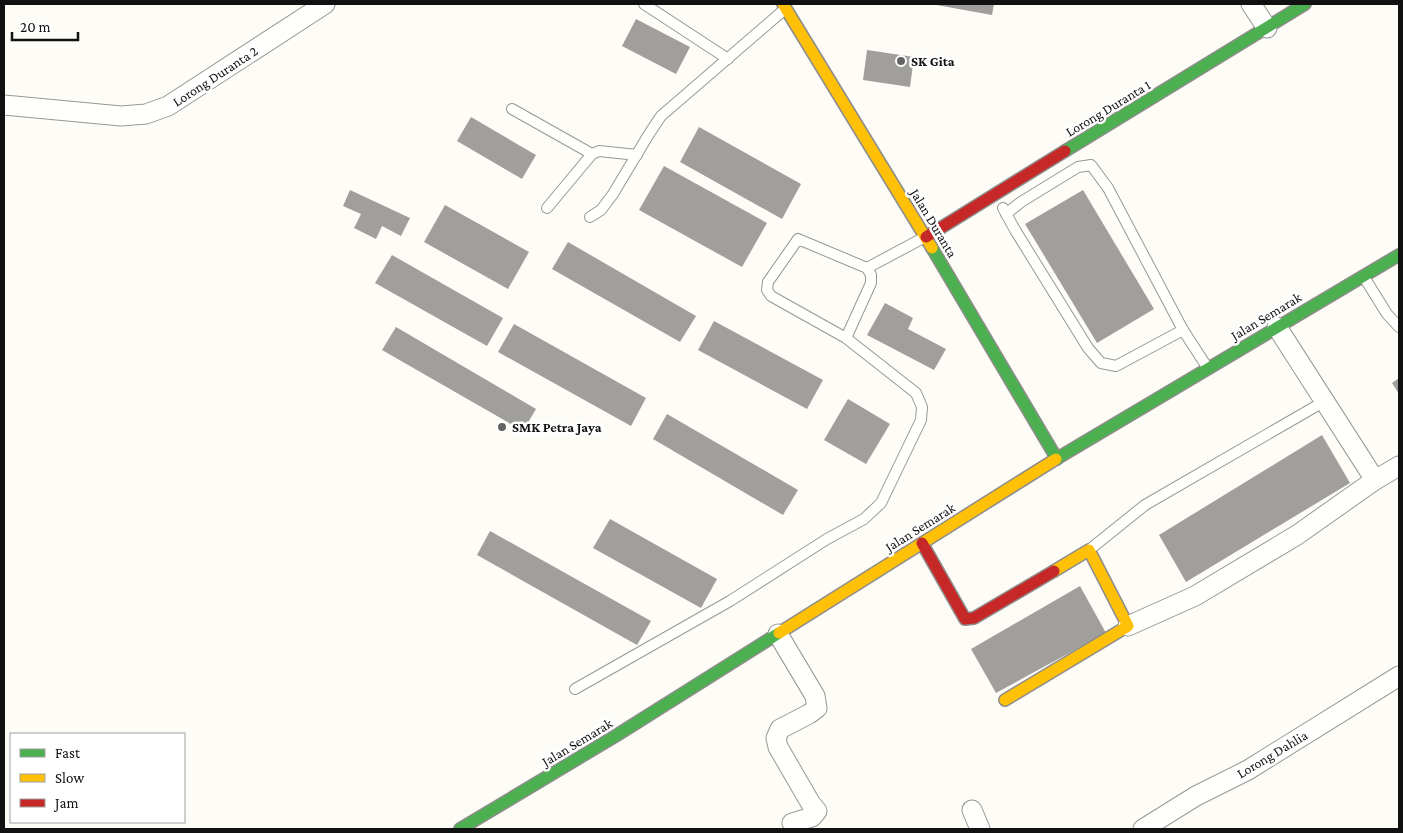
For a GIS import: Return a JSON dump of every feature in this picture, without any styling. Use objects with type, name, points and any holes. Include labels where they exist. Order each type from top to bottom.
[{"type":"street","name":"Lorong Duranta 2","points":[[4,105],[121,116],[146,114],[168,106],[325,4]]},
{"type":"street","points":[[1251,4],[1266,28]]},
{"type":"street","name":"Lorong Duranta 1","points":[[926,237],[1305,4]]},
{"type":"street","name":"Jalan Duranta","points":[[784,6],[926,237],[1057,459]]},
{"type":"street","name":"Jalan Semarak","points":[[460,829],[616,736],[1057,459],[1399,255]]},
{"type":"street","points":[[1277,328],[1376,480]]},
{"type":"street","points":[[1005,700],[1128,626],[1195,596],[1297,535],[1399,466]]},
{"type":"street","points":[[922,543],[966,619],[974,618],[1088,550],[1128,626]]},
{"type":"street","points":[[778,634],[815,696],[817,708],[780,729],[776,738],[783,755],[817,811],[812,818],[792,823]]},
{"type":"street","name":"Lorong Dahlia","points":[[1143,829],[1196,796],[1248,770],[1399,676]]},
{"type":"street","points":[[972,810],[980,829]]},
{"type":"lane","points":[[644,4],[728,58]]},
{"type":"lane","points":[[590,217],[601,210],[661,116],[784,6]]},
{"type":"lane","points":[[512,109],[592,154]]},
{"type":"lane","points":[[547,208],[592,154],[599,151],[637,155]]},
{"type":"lane","points":[[1006,214],[1021,202],[1078,167],[1091,165],[1108,188],[1183,330],[1208,368]]},
{"type":"lane","points":[[996,194],[1006,214],[1088,348],[1101,363],[1116,366],[1183,330]]},
{"type":"lane","points":[[867,268],[926,237]]},
{"type":"lane","points":[[575,689],[730,601],[827,539],[864,519],[881,503],[921,420],[922,407],[916,393],[846,338],[771,296],[767,290],[768,282],[798,239],[867,268],[871,275],[871,283],[846,338]]},
{"type":"lane","points":[[1364,276],[1387,314],[1399,326]]},
{"type":"lane","points":[[1088,550],[1145,505],[1325,402]]},
{"type":"building","points":[[931,4],[994,4],[992,15]]},
{"type":"building","points":[[636,19],[690,47],[676,74],[622,46]]},
{"type":"building","points":[[867,50],[914,57],[910,87],[863,80]]},
{"type":"building","points":[[471,117],[536,155],[522,179],[457,141]]},
{"type":"building","points":[[699,127],[801,184],[782,219],[680,162]]},
{"type":"building","points":[[664,166],[767,223],[742,267],[639,210]]},
{"type":"building","points":[[350,190],[410,218],[401,236],[382,226],[376,239],[354,228],[361,214],[343,206]]},
{"type":"building","points":[[1083,190],[1154,309],[1097,343],[1025,224]]},
{"type":"building","points":[[445,205],[529,252],[508,289],[424,242]]},
{"type":"building","points":[[568,242],[696,316],[680,342],[552,269]]},
{"type":"building","points":[[392,255],[503,318],[487,346],[375,283]]},
{"type":"building","points":[[885,303],[913,318],[908,329],[946,349],[934,370],[867,335]]},
{"type":"building","points":[[714,321],[823,380],[807,409],[698,350]]},
{"type":"building","points":[[514,324],[646,398],[631,426],[498,352]]},
{"type":"building","points":[[396,327],[536,409],[523,431],[382,350]]},
{"type":"building","points":[[1399,378],[1399,394],[1392,383]]},
{"type":"building","points":[[848,399],[890,424],[866,464],[824,440]]},
{"type":"building","points":[[667,414],[798,490],[783,515],[653,439]]},
{"type":"building","points":[[1322,435],[1350,483],[1186,582],[1159,535]]},
{"type":"building","points":[[610,519],[717,579],[701,608],[593,548]]},
{"type":"building","points":[[490,531],[651,621],[637,645],[477,555]]},
{"type":"building","points":[[1080,586],[1106,633],[996,693],[971,649]]},
{"type":"traffic: fast","points":[[1065,151],[1305,4]]},
{"type":"traffic: fast","points":[[932,248],[1057,459]]},
{"type":"traffic: fast","points":[[1056,459],[1399,255]]},
{"type":"traffic: fast","points":[[460,829],[617,735],[779,633]]},
{"type":"traffic: slow","points":[[783,4],[932,248]]},
{"type":"traffic: slow","points":[[779,633],[1056,459]]},
{"type":"traffic: slow","points":[[1005,700],[1128,626],[1089,550],[1054,571]]},
{"type":"traffic: jam","points":[[926,237],[1065,151]]},
{"type":"traffic: jam","points":[[922,543],[965,619],[974,618],[1054,571]]},
{"type":"place","name":"SK Gita","points":[[901,61]]},
{"type":"place","name":"SMK Petra Jaya","points":[[502,427]]}]
